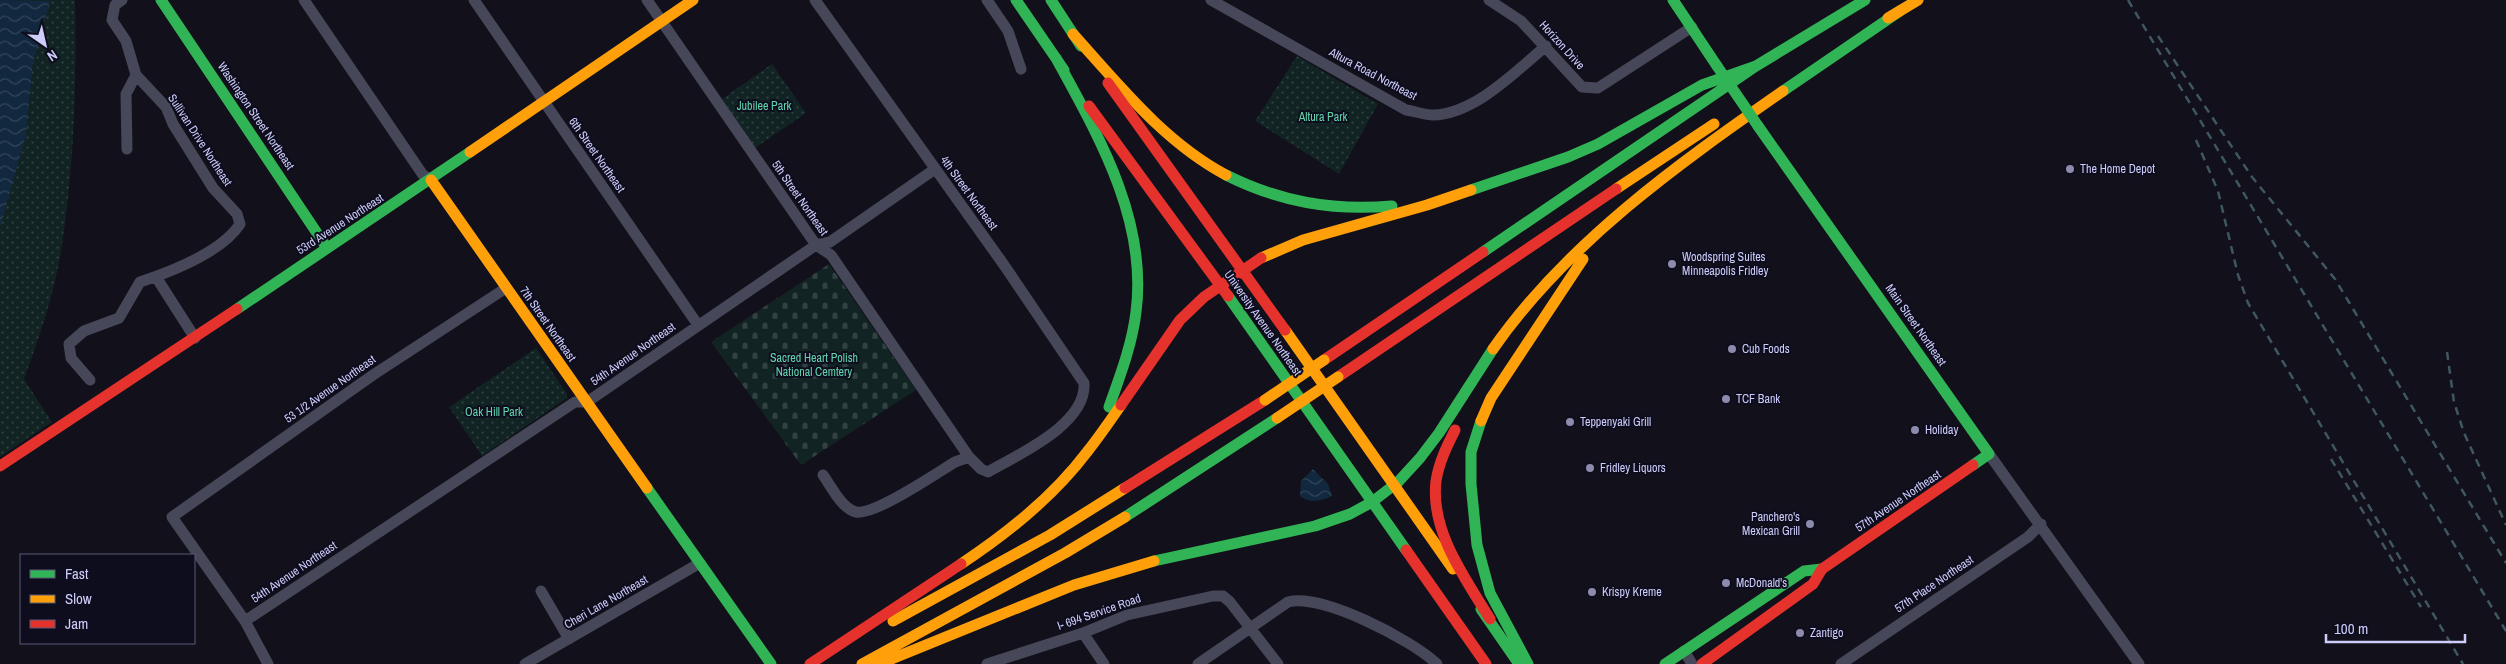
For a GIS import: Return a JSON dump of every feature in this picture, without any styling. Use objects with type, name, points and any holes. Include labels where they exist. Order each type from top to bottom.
[{"type":"main road","name":"Washington Street Northeast","points":[[161,0],[328,248]]},
{"type":"main road","name":"53rd Avenue Northeast","points":[[0,466],[432,180],[543,101],[693,0]]},
{"type":"main road","name":"University Avenue Northeast","points":[[1016,0],[1220,285],[1486,664]]},
{"type":"main road","name":"University Avenue Northeast","points":[[1051,0],[1181,188],[1242,269],[1519,664]]},
{"type":"main road","name":"Main Street Northeast","points":[[1673,0],[1758,126],[1989,454]]},
{"type":"main road","points":[[811,664],[1036,543],[1133,484],[1265,400],[1756,66],[1865,0]]},
{"type":"main road","points":[[862,664],[1065,553],[1148,502],[1277,418],[1552,231],[1726,116],[1918,0]]},
{"type":"main road","points":[[878,664],[1086,580],[1133,566],[1312,528],[1354,513],[1372,502],[1394,485],[1422,458],[1509,326],[1568,261],[1640,197],[1772,98],[1900,10]]},
{"type":"main road","points":[[1073,34],[1145,113],[1176,142],[1227,176],[1280,198],[1328,207],[1387,207],[1501,180]]},
{"type":"main road","points":[[1056,58],[1096,130],[1115,172],[1131,226],[1138,284],[1131,342],[1117,389],[1088,446],[1059,485]]},
{"type":"main road","points":[[811,664],[999,539],[1059,485],[1087,453],[1172,331],[1196,303],[1242,269],[1285,246],[1427,205],[1580,152],[1702,85],[1756,66]]},
{"type":"main road","name":"7th Street Northeast","points":[[432,180],[771,664]]},
{"type":"main road","points":[[1528,664],[1490,593],[1482,570],[1477,545],[1471,484],[1473,443],[1484,412],[1494,392],[1571,276],[1598,242],[1640,197]]},
{"type":"main road","points":[[1496,629],[1444,538],[1436,510],[1437,474],[1440,458],[1451,436],[1525,319],[1568,261]]},
{"type":"main road","name":"57th Avenue Northeast","points":[[1702,664],[1814,584],[1822,569],[1989,454]]},
{"type":"main road","name":"57th Avenue Northeast","points":[[1665,664],[1804,571],[1822,569]]},
{"type":"street","name":"Sullivan Drive Northeast","points":[[122,0],[115,5],[112,20],[126,40],[136,75],[166,107],[173,124],[213,188],[237,214],[240,224],[234,233],[188,264],[156,277]]},
{"type":"street","name":"7th Street Northeast","points":[[304,0],[423,175],[432,180]]},
{"type":"street","name":"6th Street Northeast","points":[[474,0],[698,325]]},
{"type":"street","name":"5th Street Northeast","points":[[646,0],[816,245],[831,255],[968,457]]},
{"type":"street","name":"4th Street Northeast","points":[[815,0],[1004,266],[1084,383],[1085,393],[1078,408],[1061,426],[1040,441],[988,472],[981,470],[968,457]]},
{"type":"street","points":[[987,0],[1008,31],[1021,69]]},
{"type":"street","name":"Altura Road Northeast","points":[[1211,0],[1406,110],[1433,115],[1461,108],[1486,96],[1546,46]]},
{"type":"street","name":"Horizon Drive","points":[[1489,0],[1521,21],[1546,46],[1582,88],[1598,88],[1692,27]]},
{"type":"street","points":[[127,150],[126,94],[136,75]]},
{"type":"street","name":"54th Avenue Northeast","points":[[245,621],[575,402],[587,402],[816,245],[830,242],[935,169]]},
{"type":"street","points":[[90,380],[71,358],[69,344],[84,331],[119,318],[140,282],[156,277],[195,338]]},
{"type":"street","name":"53 1/2 Avenue Northeast","points":[[245,621],[172,517],[373,375],[506,288]]},
{"type":"street","name":"Main Street Northeast","points":[[1989,454],[2041,524],[2139,664]]},
{"type":"street","points":[[824,475],[846,506],[857,512],[875,510],[955,462],[968,457]]},
{"type":"street","name":"57th Place Northeast","points":[[1841,664],[2028,537],[2041,524]]},
{"type":"street","name":"Cheri Lane Northeast","points":[[525,664],[700,563]]},
{"type":"street","points":[[541,591],[569,639]]},
{"type":"street","name":"I- 694 Service Road","points":[[987,664],[1082,633],[1127,615],[1200,598],[1223,596],[1236,609],[1250,628]]},
{"type":"street","points":[[1198,664],[1288,602],[1297,599],[1311,600],[1355,616],[1395,636],[1436,664]]},
{"type":"street","points":[[245,621],[268,664]]},
{"type":"street","points":[[1250,628],[1278,664]]},
{"type":"street","points":[[1082,633],[1104,664]]},
{"type":"street","points":[[1684,651],[1692,664]]},
{"type":"green space","points":[[0,0],[75,0],[76,31],[72,157],[61,251],[50,300],[24,379],[52,422],[0,457]]},
{"type":"green space","name":"Altura Park","points":[[1297,56],[1378,104],[1339,174],[1255,121]]},
{"type":"green space","name":"Jubilee Park","points":[[772,64],[806,113],[755,148],[722,99]]},
{"type":"green space","name":"Sacred Heart Polish National Cemtery","points":[[829,264],[916,390],[801,465],[711,342]]},
{"type":"green space","name":"Oak Hill Park","points":[[536,348],[567,394],[567,398],[482,456],[449,407]]},
{"type":"water","points":[[0,0],[50,1],[33,61],[26,134],[0,228]]},
{"type":"water","points":[[1313,469],[1328,484],[1332,496],[1316,501],[1304,499],[1300,496],[1301,481]]},
{"type":"railway","points":[[2128,0],[2506,631]]},
{"type":"railway","points":[[2158,36],[2252,177],[2335,279],[2506,563]]},
{"type":"railway","points":[[2196,140],[2218,191],[2238,275],[2248,303],[2463,664]]},
{"type":"railway","points":[[2447,352],[2454,402],[2464,433],[2506,525]]},
{"type":"railway","points":[[2331,459],[2421,607]]},
{"type":"traffic: fast","points":[[161,0],[327,248]]},
{"type":"traffic: fast","points":[[1016,0],[1064,70]]},
{"type":"traffic: fast","points":[[1051,0],[1081,46]]},
{"type":"traffic: fast","points":[[1673,0],[1717,66]]},
{"type":"traffic: fast","points":[[1483,252],[1756,66],[1865,0]]},
{"type":"traffic: fast","points":[[1783,91],[1900,11]]},
{"type":"traffic: fast","points":[[1056,58],[1103,148],[1127,212],[1134,244],[1138,278],[1136,312],[1132,336],[1109,407]]},
{"type":"traffic: fast","points":[[1717,66],[1758,126]]},
{"type":"traffic: fast","points":[[1471,190],[1568,157],[1598,144],[1702,85],[1756,66]]},
{"type":"traffic: fast","points":[[1758,126],[1989,454],[1973,465]]},
{"type":"traffic: fast","points":[[237,309],[470,152]]},
{"type":"traffic: fast","points":[[1226,175],[1266,192],[1327,206],[1392,206]]},
{"type":"traffic: fast","points":[[1228,296],[1406,550]]},
{"type":"traffic: fast","points":[[1154,561],[1315,526],[1350,514],[1372,502],[1398,482],[1420,458],[1439,433],[1493,349]]},
{"type":"traffic: fast","points":[[1125,517],[1277,418]]},
{"type":"traffic: fast","points":[[1481,421],[1471,452],[1471,484],[1477,545],[1490,593],[1528,664]]},
{"type":"traffic: fast","points":[[647,488],[771,664]]},
{"type":"traffic: fast","points":[[1665,664],[1804,571],[1822,569]]},
{"type":"traffic: fast","points":[[1481,609],[1519,664]]},
{"type":"traffic: slow","points":[[470,152],[693,0]]},
{"type":"traffic: slow","points":[[1888,18],[1918,0]]},
{"type":"traffic: slow","points":[[1073,34],[1125,92],[1162,129],[1204,162],[1226,175]]},
{"type":"traffic: slow","points":[[1493,349],[1522,310],[1590,240],[1665,177],[1783,91]]},
{"type":"traffic: slow","points":[[1616,189],[1714,124]]},
{"type":"traffic: slow","points":[[431,180],[647,488]]},
{"type":"traffic: slow","points":[[1261,258],[1303,240],[1427,205],[1471,190]]},
{"type":"traffic: slow","points":[[1481,421],[1491,398],[1583,259]]},
{"type":"traffic: slow","points":[[1285,330],[1453,569]]},
{"type":"traffic: slow","points":[[1265,400],[1324,360]]},
{"type":"traffic: slow","points":[[1277,418],[1338,377]]},
{"type":"traffic: slow","points":[[961,564],[1013,527],[1045,499],[1096,441],[1121,405]]},
{"type":"traffic: slow","points":[[893,621],[1050,535],[1125,488]]},
{"type":"traffic: slow","points":[[862,664],[1065,553],[1125,517]]},
{"type":"traffic: slow","points":[[879,664],[1074,585],[1154,561]]},
{"type":"traffic: jam","points":[[1108,83],[1285,330]]},
{"type":"traffic: jam","points":[[1089,106],[1228,296]]},
{"type":"traffic: jam","points":[[1338,377],[1616,189]]},
{"type":"traffic: jam","points":[[1324,360],[1483,252]]},
{"type":"traffic: jam","points":[[1121,405],[1180,320],[1204,297],[1261,258]]},
{"type":"traffic: jam","points":[[0,466],[237,309]]},
{"type":"traffic: jam","points":[[1125,488],[1265,400]]},
{"type":"traffic: jam","points":[[1455,430],[1446,448],[1437,474],[1436,500],[1438,518],[1460,571],[1490,619]]},
{"type":"traffic: jam","points":[[1702,664],[1813,584],[1822,569],[1973,465]]},
{"type":"traffic: jam","points":[[1406,550],[1486,664]]},
{"type":"traffic: jam","points":[[810,664],[961,564]]},
{"type":"place","name":"The Home Depot","points":[[2070,169]]},
{"type":"place","name":"Woodspring Suites Minneapolis Fridley","points":[[1672,264]]},
{"type":"place","name":"Cub Foods","points":[[1732,349]]},
{"type":"place","name":"TCF Bank","points":[[1726,399]]},
{"type":"place","name":"Teppenyaki Grill","points":[[1570,422]]},
{"type":"place","name":"Holiday","points":[[1915,430]]},
{"type":"place","name":"Fridley Liquors","points":[[1590,468]]},
{"type":"place","name":"Panchero's Mexican Grill","points":[[1810,524]]},
{"type":"place","name":"McDonald's","points":[[1726,583]]},
{"type":"place","name":"Krispy Kreme","points":[[1592,592]]},
{"type":"place","name":"Zantigo","points":[[1800,633]]}]
